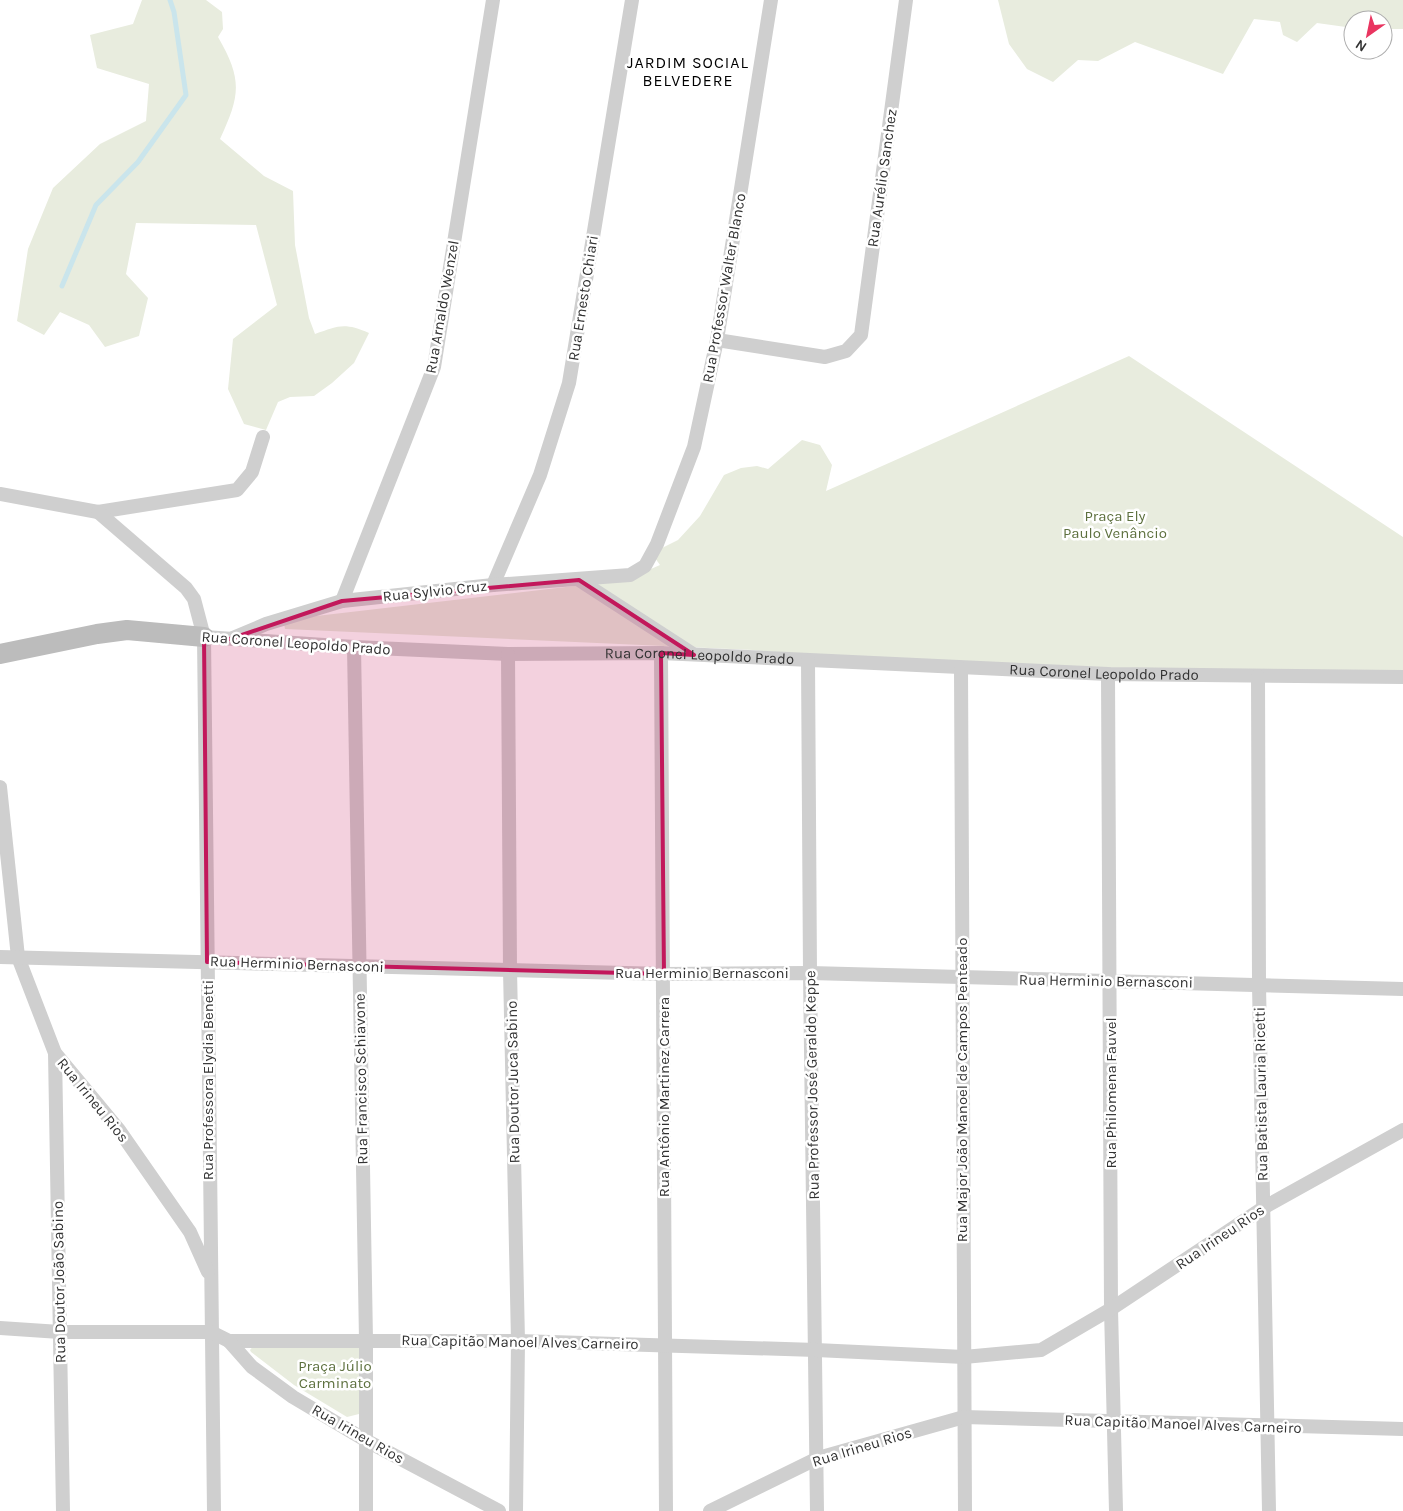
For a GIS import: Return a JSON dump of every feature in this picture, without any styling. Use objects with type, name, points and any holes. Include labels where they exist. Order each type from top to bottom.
[{"type":"street","name":"Rua Arnaldo Wenzel","points":[[342,601],[434,367],[493,0]]},
{"type":"street","name":"Rua Ernesto Chiari","points":[[493,585],[540,475],[569,383],[632,0]]},
{"type":"street","name":"Rua Professor Walter Blanco","points":[[645,566],[657,544],[694,447],[717,340],[771,0]]},
{"type":"street","name":"Rua Aurélio Sanchez","points":[[717,340],[825,357],[846,351],[861,335],[906,0]]},
{"type":"street","points":[[0,494],[98,512],[238,490],[252,472],[263,437]]},
{"type":"street","name":"Rua Professora Elydia Benetti","points":[[98,512],[186,588],[194,600],[204,637],[214,1511]]},
{"type":"street","name":"Rua Sylvio Cruz","points":[[230,639],[266,624],[342,601],[493,585],[630,575],[645,566]]},
{"type":"street","points":[[579,580],[694,655]]},
{"type":"street","name":"Rua Coronel Leopoldo Prado","points":[[0,654],[97,634],[127,630],[354,647],[508,654],[660,653],[960,669],[1108,674],[1403,677]]},
{"type":"street","name":"Rua Francisco Schiavone","points":[[354,647],[366,1340],[366,1511]]},
{"type":"street","name":"Rua Antônio Martinez Carrera","points":[[660,653],[664,974],[666,1511]]},
{"type":"street","name":"Rua Doutor Juca Sabino","points":[[508,654],[510,970],[518,1341],[516,1511]]},
{"type":"street","name":"Rua Professor José Geraldo Keppe","points":[[808,660],[810,973],[818,1458],[817,1511]]},
{"type":"street","name":"Rua Major João Manoel de Campos Penteado","points":[[960,669],[965,1511]]},
{"type":"street","name":"Rua Philomena Fauvel","points":[[1108,674],[1111,1309],[1116,1511]]},
{"type":"street","name":"Rua Batista Lauria Ricetti","points":[[1258,676],[1259,985],[1269,1427],[1269,1511]]},
{"type":"street","name":"Rua Irineu Rios","points":[[0,787],[18,957],[56,1053],[119,1130],[190,1232],[210,1276]]},
{"type":"street","name":"Rua Herminio Bernasconi","points":[[0,957],[664,974],[810,973],[1403,989]]},
{"type":"street","name":"Rua Doutor João Sabino","points":[[56,1053],[63,1511]]},
{"type":"street","name":"Rua Irineu Rios","points":[[1041,1350],[1111,1309],[1263,1208],[1403,1130]]},
{"type":"street","name":"Rua Capitão Manoel Alves Carneiro","points":[[0,1328],[60,1332],[211,1332],[229,1341],[518,1341],[816,1350],[964,1357],[1041,1350]]},
{"type":"street","name":"Rua Irineu Rios","points":[[229,1341],[252,1367],[293,1397],[367,1441],[499,1511]]},
{"type":"street","name":"Rua Irineu Rios","points":[[710,1511],[818,1458],[964,1417]]},
{"type":"street","name":"Rua Capitão Manoel Alves Carneiro","points":[[964,1417],[1403,1430]]},
{"type":"highlighted area","points":[[579,580],[694,655],[661,653],[664,974],[207,962],[204,637],[230,639],[342,601]]},
{"type":"green space","points":[[142,0],[206,0],[222,12],[223,29],[218,37],[232,65],[236,88],[232,111],[220,139],[264,176],[293,191],[295,245],[309,318],[315,334],[341,326],[353,327],[369,333],[354,363],[332,383],[314,396],[290,397],[278,402],[266,430],[244,424],[228,389],[233,339],[277,305],[256,225],[136,223],[126,274],[148,298],[139,336],[105,347],[89,325],[60,312],[44,335],[17,321],[28,249],[53,188],[100,144],[146,121],[149,84],[97,68],[90,35],[133,24]]},
{"type":"green space","points":[[998,0],[1403,0],[1403,29],[1393,29],[1393,10],[1343,10],[1343,27],[1317,23],[1297,42],[1283,35],[1280,22],[1254,19],[1223,74],[1135,42],[1098,61],[1078,60],[1053,82],[1027,69],[1009,44]]},
{"type":"green space","name":"Praça Ely Paulo Venâncio","points":[[1129,356],[1403,537],[1403,672],[1159,671],[996,666],[834,657],[753,650],[285,629],[284,623],[299,618],[626,580],[660,565],[655,558],[662,548],[678,540],[700,516],[724,475],[741,468],[757,466],[768,469],[802,440],[820,445],[832,465],[826,491]]},
{"type":"green space","name":"Praça Júlio Carminato","points":[[255,1344],[359,1344],[365,1351],[363,1413],[347,1417],[294,1385],[251,1352],[250,1350]]},
{"type":"waterway","points":[[62,286],[96,205],[138,162],[186,95],[174,12],[170,0]]},
{"type":"district","name":"JARDIM SOCIAL BELVEDERE","points":[[688,71]]}]
